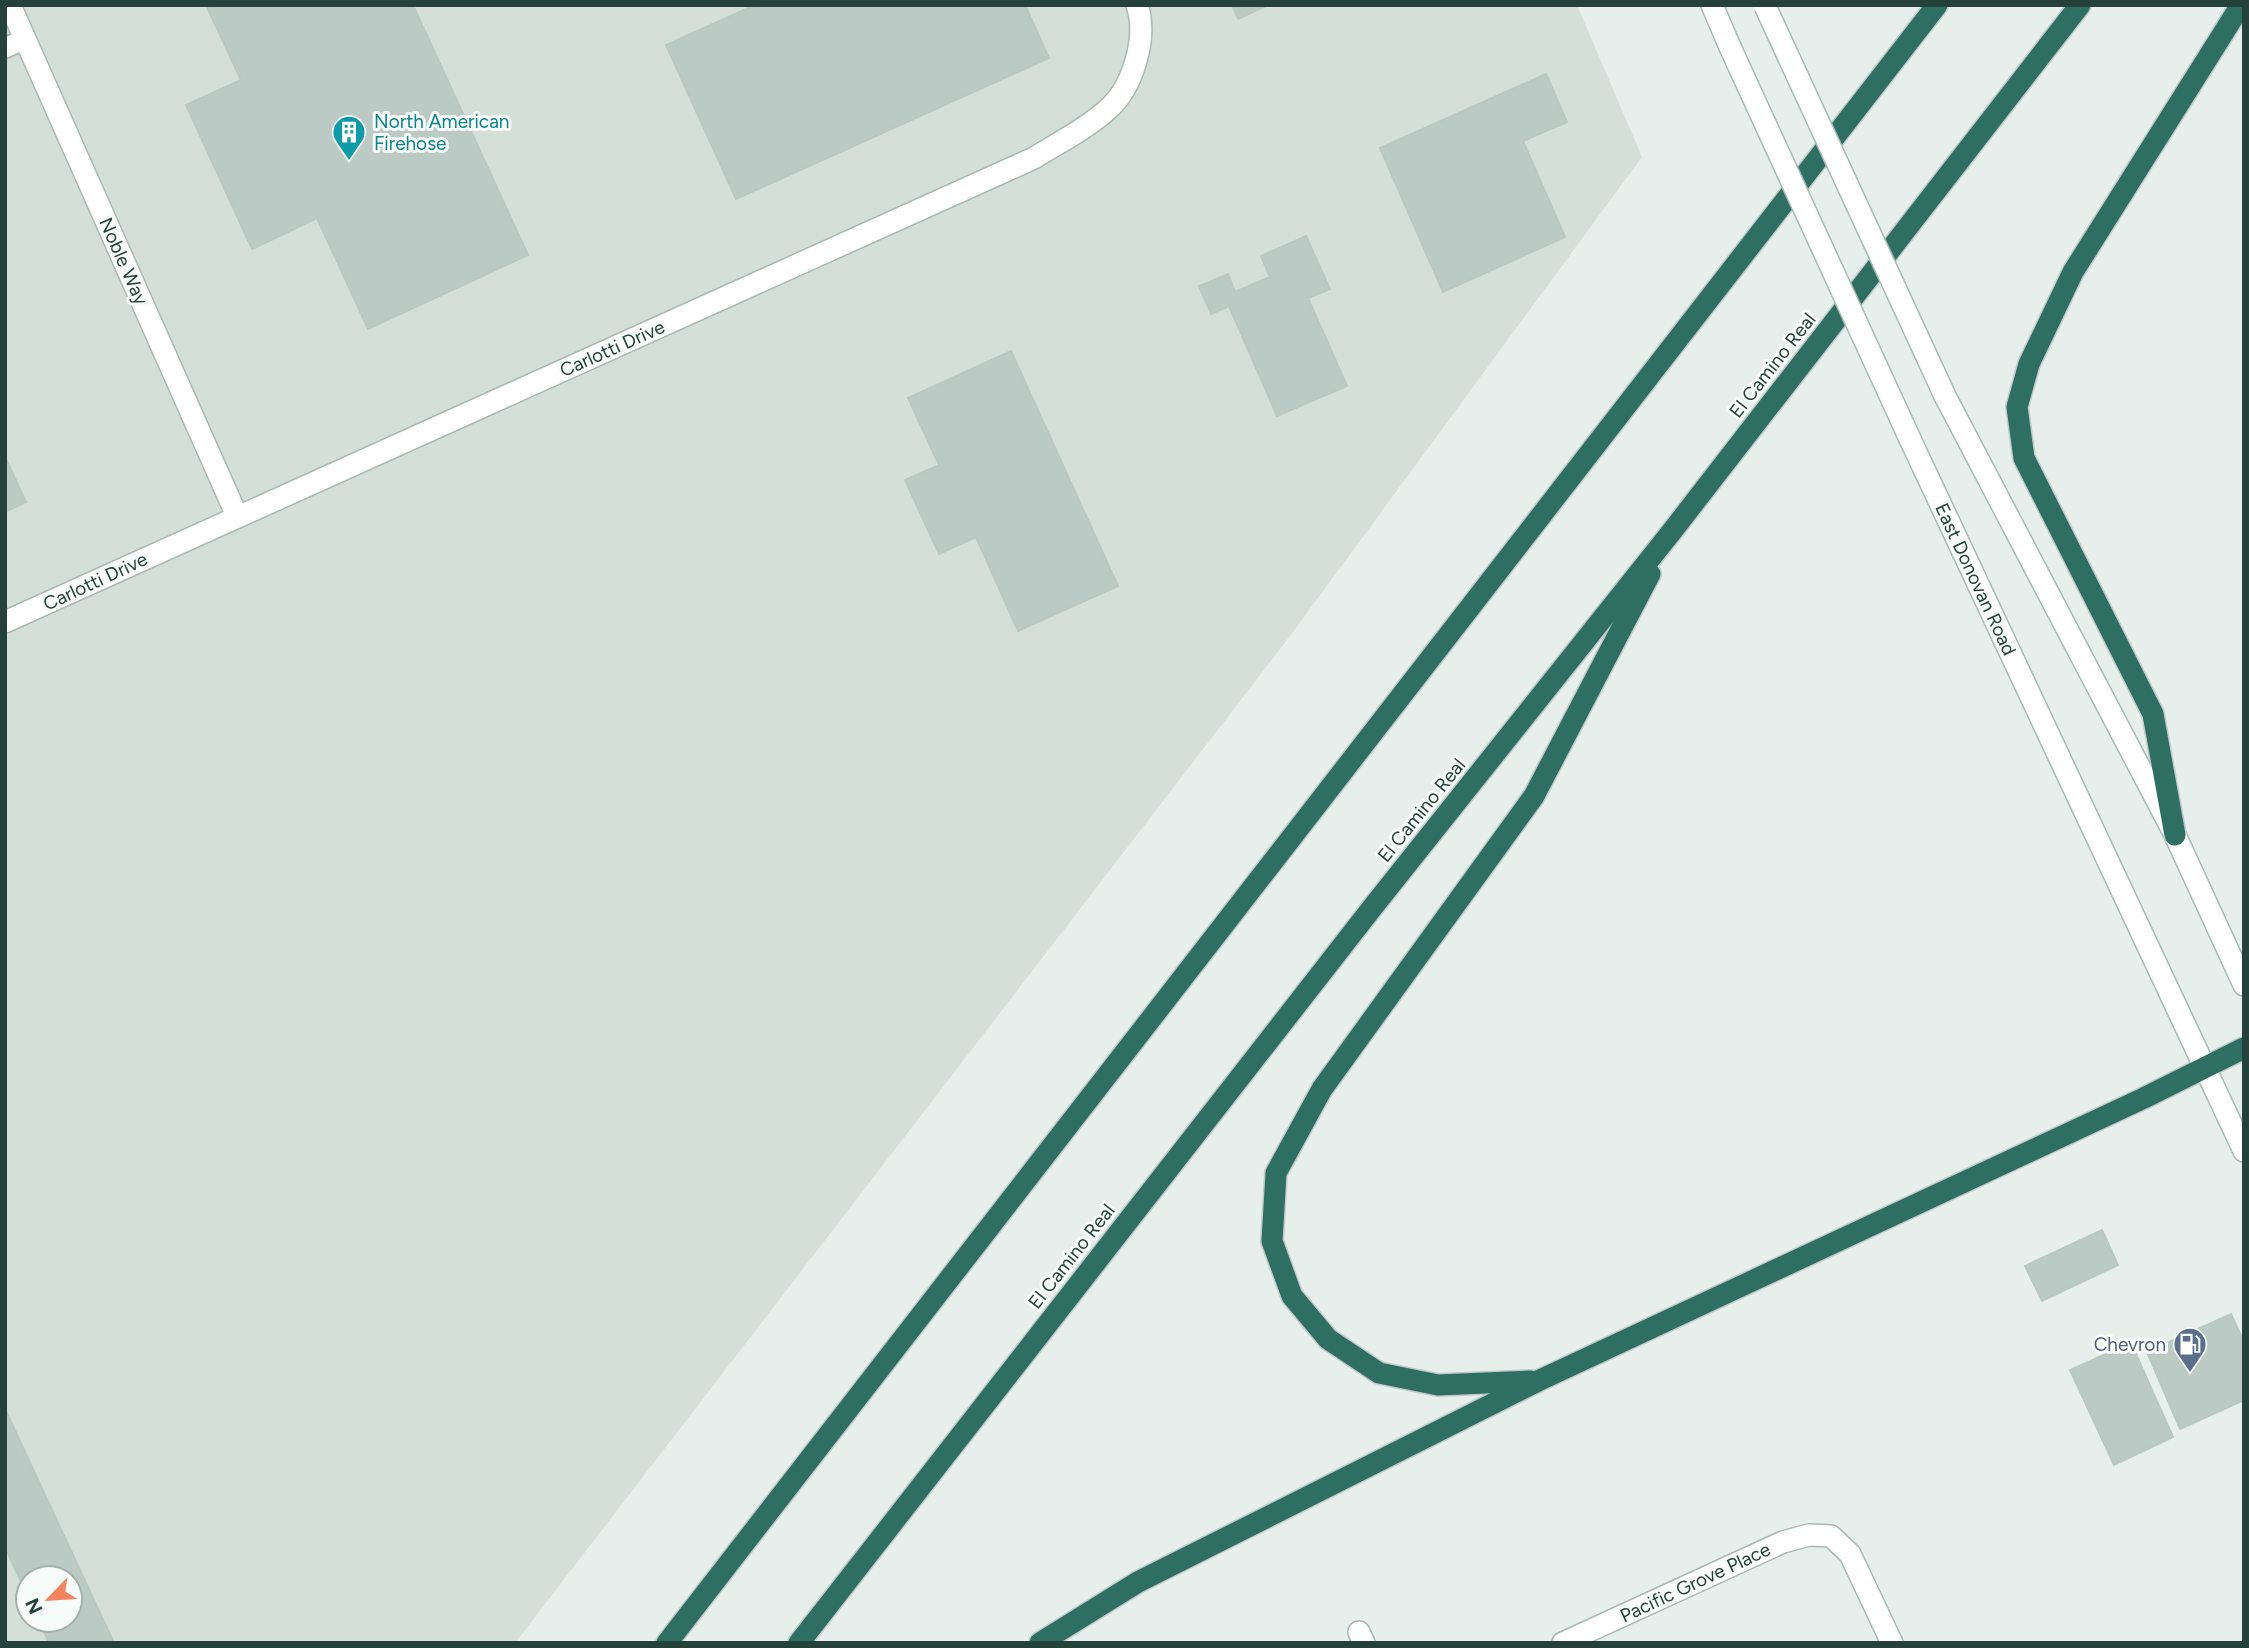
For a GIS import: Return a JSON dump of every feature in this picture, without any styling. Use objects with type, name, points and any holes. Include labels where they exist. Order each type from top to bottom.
[{"type":"highway","points":[[667,1643],[1937,5]]},
{"type":"highway","name":"El Camino Real","points":[[799,1643],[1354,930],[1673,530],[2080,5]]},
{"type":"highway","points":[[2175,835],[2153,714],[2024,458],[2017,407],[2029,365],[2073,272],[2241,5]]},
{"type":"highway","points":[[1540,1380],[1437,1385],[1379,1373],[1328,1339],[1292,1296],[1272,1241],[1276,1173],[1322,1089],[1534,796],[1673,530]]},
{"type":"highway","points":[[1040,1643],[1138,1582],[1540,1380],[2144,1098],[2203,1066],[2244,1048]]},
{"type":"main road","name":"Noble Way","points":[[10,5],[237,516]]},
{"type":"main road","name":"Carlotti Drive","points":[[5,622],[1034,158],[1109,109],[1136,67],[1142,21],[1137,5]]},
{"type":"main road","name":"East Donovan Road","points":[[1712,5],[1910,439],[2244,1150]]},
{"type":"main road","points":[[1765,6],[1945,396],[2175,835],[2244,985]]},
{"type":"main road","name":"Pacific Grove Place","points":[[1563,1643],[1783,1542],[1809,1535],[1831,1536],[1850,1554],[1892,1643]]},
{"type":"lane","points":[[5,48],[25,39]]},
{"type":"shaded area","points":[[5,5],[1577,5],[1642,157],[1290,636],[515,1643],[5,1643]]},
{"type":"building","name":"North American Firehose","points":[[206,5],[413,5],[528,255],[368,329],[317,218],[252,249],[186,105],[241,80]]},
{"type":"building","points":[[755,5],[1025,5],[1049,58],[736,199],[666,45]]},
{"type":"building","points":[[1232,5],[1268,5],[1238,19]]},
{"type":"building","points":[[1546,74],[1567,122],[1523,141],[1565,237],[1443,292],[1380,148]]},
{"type":"building","points":[[1306,236],[1330,289],[1308,298],[1347,386],[1277,416],[1229,306],[1211,314],[1199,286],[1228,274],[1235,292],[1270,277],[1261,256]]},
{"type":"building","points":[[1011,351],[1118,586],[1018,631],[976,537],[939,554],[905,480],[939,465],[908,398]]},
{"type":"building","points":[[5,457],[26,502],[5,512]]},
{"type":"building","points":[[2102,1230],[2118,1265],[2042,1301],[2025,1266]]},
{"type":"building","points":[[2231,1314],[2244,1342],[2244,1400],[2180,1429],[2147,1352]]},
{"type":"building","points":[[2131,1343],[2173,1437],[2114,1465],[2070,1370]]},
{"type":"building","points":[[5,1409],[77,1564],[14,1564],[14,1567],[5,1547]]},
{"type":"building","points":[[84,1579],[114,1643],[49,1643],[45,1634],[84,1634]]},
{"type":"place","name":"North American Firehose","points":[[349,162]]},
{"type":"place","name":"Chevron","points":[[2190,1374]]}]
